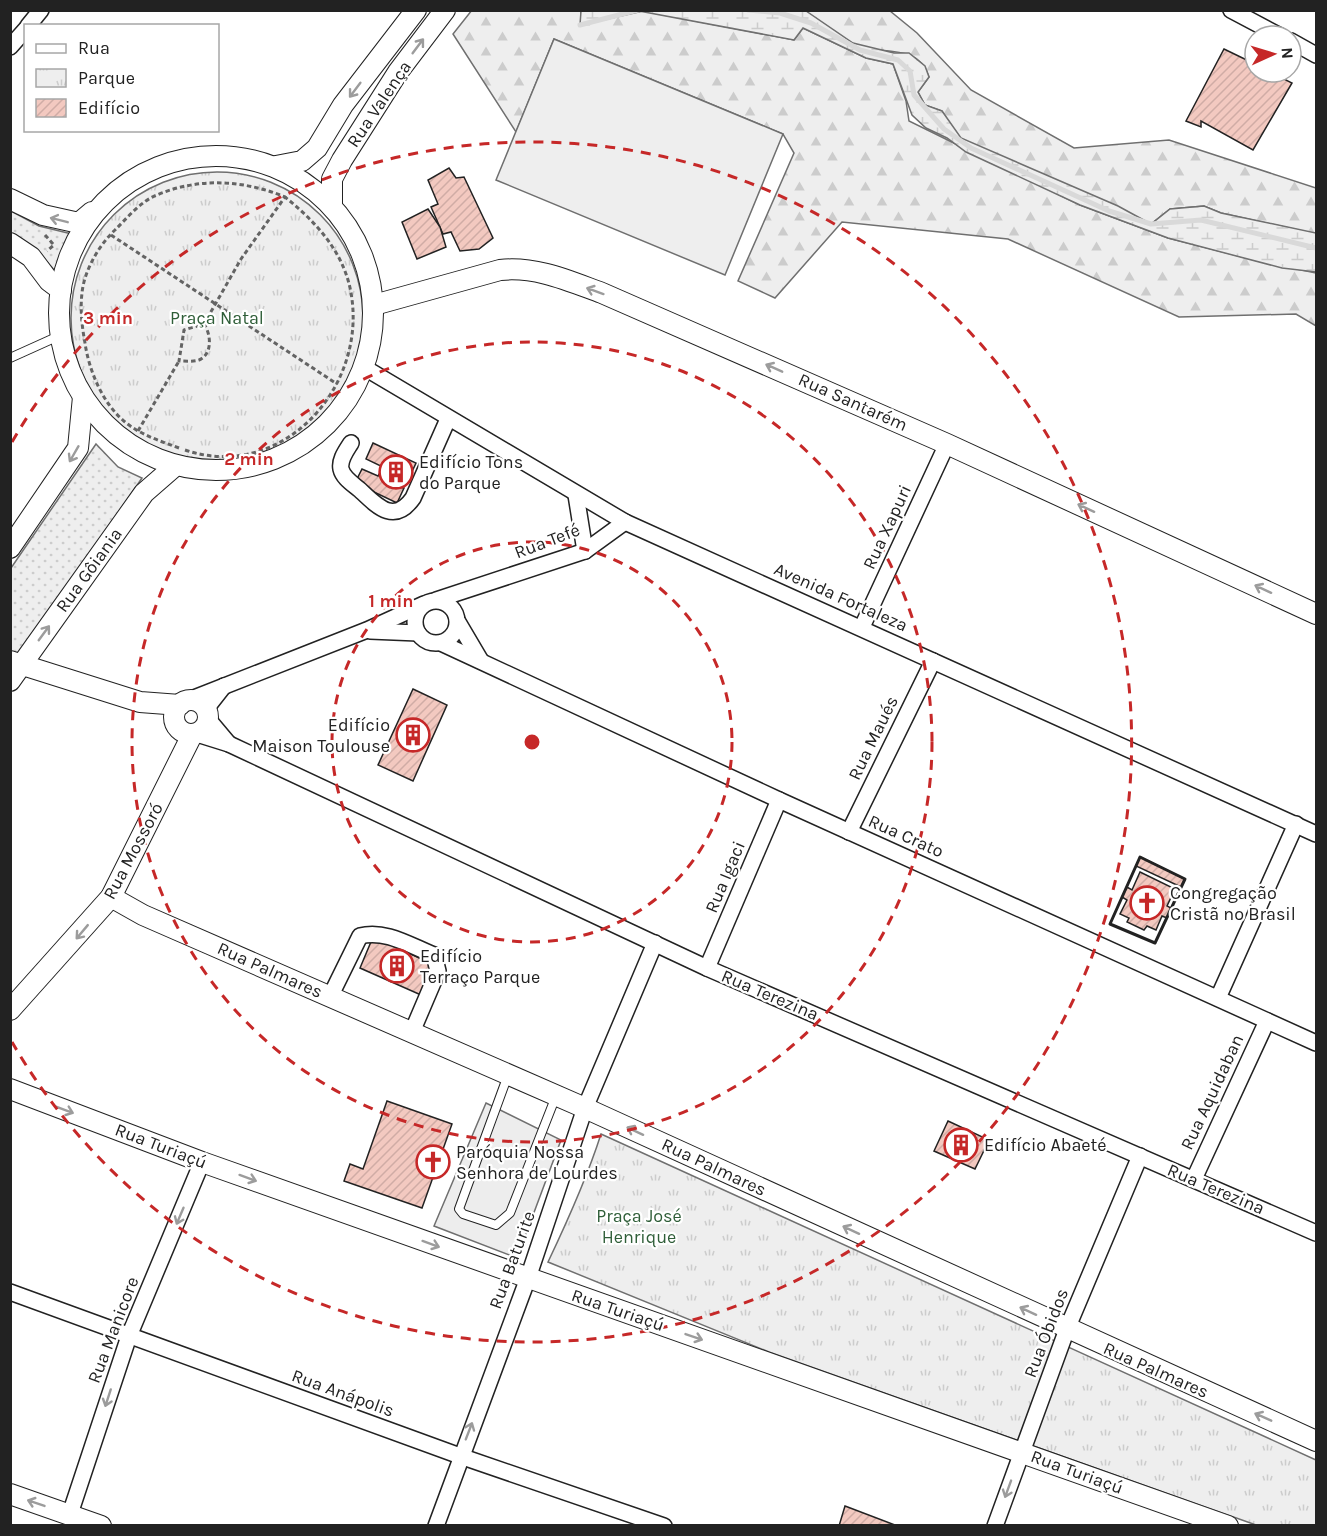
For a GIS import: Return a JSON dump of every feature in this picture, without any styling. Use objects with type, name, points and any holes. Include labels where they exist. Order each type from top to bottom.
[{"type":"street","points":[[30,24],[41,10]]},
{"type":"street","name":"Rua Valença","points":[[276,166],[302,161],[317,148],[343,105],[416,10]]},
{"type":"street","name":"Rua Valença","points":[[332,205],[332,179],[342,160],[398,72],[445,10]]},
{"type":"street","points":[[1231,10],[1257,24]]},
{"type":"street","points":[[10,47],[24,31]]},
{"type":"street","points":[[1303,48],[1317,55]]},
{"type":"street","points":[[10,199],[60,221],[79,223],[132,178],[166,162],[203,155],[231,156],[276,166],[306,182],[332,205],[354,234],[368,268],[374,305],[364,368],[342,409],[309,442],[267,463],[222,471],[175,466],[139,451],[108,428],[83,397],[67,364],[61,335],[61,290],[69,258],[78,238],[104,202]]},
{"type":"street","points":[[10,243],[31,257],[49,281],[61,290]]},
{"type":"street","name":"Rua Santarém","points":[[374,305],[500,270],[519,268],[559,277],[602,293],[947,444],[1317,614]]},
{"type":"street","name":"Avenida Fortaleza","points":[[364,368],[625,522],[1317,834]]},
{"type":"street","points":[[10,548],[78,448],[83,397]]},
{"type":"street","points":[[351,443],[342,458],[340,468],[344,476],[381,510],[396,512],[406,508],[413,498],[448,419]]},
{"type":"street","name":"Rua Xapuri","points":[[862,627],[947,444]]},
{"type":"street","name":"Rua Gôiania","points":[[14,669],[144,493],[175,466]]},
{"type":"street","points":[[576,495],[585,551]]},
{"type":"street","name":"Rua Tefé","points":[[195,717],[226,684],[367,630],[430,602],[585,551],[625,522]]},
{"type":"street","points":[[479,587],[457,619],[453,636],[441,643],[428,642],[418,633],[416,614],[430,602],[449,604],[457,619],[481,661]]},
{"type":"street","name":"Rua Tefé","points":[[367,630],[418,633]]},
{"type":"street","name":"Rua Crato","points":[[441,643],[849,832],[1317,1043]]},
{"type":"street","name":"Rua Maués","points":[[849,832],[933,661]]},
{"type":"street","name":"Rua Terezina","points":[[14,669],[195,717],[230,744],[707,968],[1317,1233]]},
{"type":"street","name":"Rua Terezina","points":[[140,702],[175,724],[182,732],[195,717]]},
{"type":"street","name":"Rua Mossoró","points":[[10,1010],[111,897],[195,717]]},
{"type":"street","name":"Rua Igaci","points":[[707,968],[779,800]]},
{"type":"street","points":[[1218,998],[1296,824]]},
{"type":"street","name":"Rua Palmares","points":[[111,897],[143,915],[585,1108],[1317,1442]]},
{"type":"street","points":[[330,997],[360,936],[370,933],[384,934],[435,955],[438,971],[412,1032]]},
{"type":"street","name":"Rua Baturite","points":[[436,1526],[459,1456],[528,1278],[585,1108],[655,943]]},
{"type":"street","name":"Rua Aquidaban","points":[[1194,1179],[1266,1021]]},
{"type":"street","name":"Rua Turiaçú","points":[[10,1089],[202,1162],[1228,1526]]},
{"type":"street","name":"Rua Óbidos","points":[[995,1526],[1067,1329],[1140,1156]]},
{"type":"street","name":"Rua Manicore","points":[[70,1514],[129,1336],[202,1162]]},
{"type":"street","name":"Rua Anápolis","points":[[10,1292],[459,1456],[664,1526]]},
{"type":"street","points":[[10,1494],[101,1526]]},
{"type":"lane","points":[[10,358],[61,335]]},
{"type":"lane","points":[[508,1074],[459,1209],[463,1214],[496,1225],[510,1213],[556,1095]]},
{"type":"path","points":[[227,182],[260,187],[285,197],[320,229],[339,258],[351,292],[353,322],[350,351],[337,384],[330,398],[309,423],[283,441],[255,451],[225,456],[192,452],[138,431],[115,413],[99,388],[87,357],[82,328],[82,292],[92,262],[110,234],[155,195],[190,185],[227,182]]},
{"type":"path","points":[[138,431],[178,361],[184,330],[204,324],[241,259],[285,197]]},
{"type":"path","points":[[110,234],[337,384]]},
{"type":"path","points":[[178,361],[200,360],[207,353],[210,342],[209,331],[204,324]]},
{"type":"green space","points":[[472,10],[581,11],[581,25],[643,11],[794,40],[803,28],[866,58],[893,64],[906,101],[909,121],[1080,205],[1168,238],[1316,273],[1316,326],[1296,314],[1179,317],[1008,239],[842,222],[775,298],[738,281],[794,153],[783,134],[554,39],[516,132],[453,34]]},
{"type":"green space","points":[[581,10],[638,11],[580,25]]},
{"type":"green space","points":[[639,11],[806,11],[853,43],[894,53],[909,53],[925,66],[929,77],[918,92],[925,105],[942,111],[961,138],[1118,206],[1151,224],[1170,209],[1204,206],[1221,213],[1316,233],[1316,272],[1282,268],[1168,238],[1080,205],[966,152],[947,138],[926,128],[912,115],[893,64],[866,58],[803,28],[794,40]]},
{"type":"green space","points":[[805,11],[890,11],[917,33],[971,90],[1074,148],[1169,140],[1316,188],[1316,234],[1221,213],[1204,206],[1170,209],[1151,224],[960,141],[942,111],[925,105],[918,92],[929,77],[924,66],[917,59],[898,52],[865,49],[848,44]]},
{"type":"green space","points":[[554,39],[783,134],[725,275],[496,180]]},
{"type":"green space","name":"Praça Natal","points":[[217,172],[245,175],[273,184],[298,197],[320,215],[338,237],[351,262],[360,290],[363,318],[360,346],[351,374],[338,399],[320,421],[298,439],[273,452],[245,461],[217,464],[189,461],[161,452],[136,439],[114,421],[96,399],[83,374],[74,346],[71,318],[74,290],[83,262],[96,237],[114,215],[136,197],[161,184],[189,175]]},
{"type":"green space","points":[[11,211],[39,226],[76,235],[63,255],[58,274],[47,262],[11,241]]},
{"type":"green space","points":[[96,444],[118,467],[142,478],[11,669],[11,568]]},
{"type":"green space","name":"Praça José Henrique","points":[[601,1134],[1316,1460],[1316,1525],[1256,1525],[769,1352],[548,1262],[577,1199]]},
{"type":"shaded area","points":[[486,1103],[561,1140],[517,1258],[434,1226]]},
{"type":"building","points":[[1224,49],[1243,58],[1243,84],[1291,84],[1253,150],[1201,121],[1201,127],[1186,121]]},
{"type":"building","points":[[449,168],[456,178],[464,177],[493,238],[479,249],[460,251],[451,232],[443,234],[431,207],[438,204],[428,180]]},
{"type":"building","points":[[428,209],[440,227],[446,247],[417,259],[402,222]]},
{"type":"building","name":"Edifício Tons do Parque","points":[[373,443],[416,463],[409,478],[404,476],[399,487],[404,488],[397,503],[355,483],[362,469],[378,476],[383,467],[366,459]]},
{"type":"building","name":"Edifício Maison Toulouse","points":[[413,689],[447,705],[413,781],[378,765]]},
{"type":"building","points":[[1140,857],[1185,879],[1181,887],[1136,866]]},
{"type":"building","name":"Congregação Cristã no Brasil","points":[[1140,872],[1175,889],[1167,906],[1171,908],[1167,918],[1162,916],[1156,930],[1147,926],[1144,930],[1127,922],[1129,918],[1120,914],[1127,900],[1122,897],[1127,887],[1132,890]]},
{"type":"building","name":"Edifício Terraço Parque","points":[[373,937],[435,965],[421,995],[360,968]]},
{"type":"building","points":[[387,1101],[452,1124],[422,1208],[344,1181],[350,1164],[363,1169]]},
{"type":"building","name":"Edifício Abaeté","points":[[948,1121],[989,1140],[975,1169],[934,1151]]},
{"type":"building","points":[[845,1506],[895,1525],[895,1526],[839,1526]]},
{"type":"waterway","points":[[580,25],[638,10]]},
{"type":"waterway","points":[[748,10],[780,13],[811,23],[860,50],[898,60],[910,71],[914,95],[944,129],[971,148],[1109,211],[1151,224],[1201,220],[1316,248]]},
{"type":"wall","points":[[1140,857],[1185,879],[1155,943],[1110,924],[1140,857]]},
{"type":"place","name":"Edifício Tons do Parque","points":[[396,472]]},
{"type":"place","name":"Edifício Maison Toulouse","points":[[413,735]]},
{"type":"place","name":"Congregação Cristã no Brasil","points":[[1147,903]]},
{"type":"place","name":"Edifício Terraço Parque","points":[[397,966]]},
{"type":"place","name":"Edifício Abaeté","points":[[961,1145]]},
{"type":"place","name":"Paróquia Nossa Senhora de Lourdes","points":[[433,1162]]}]
